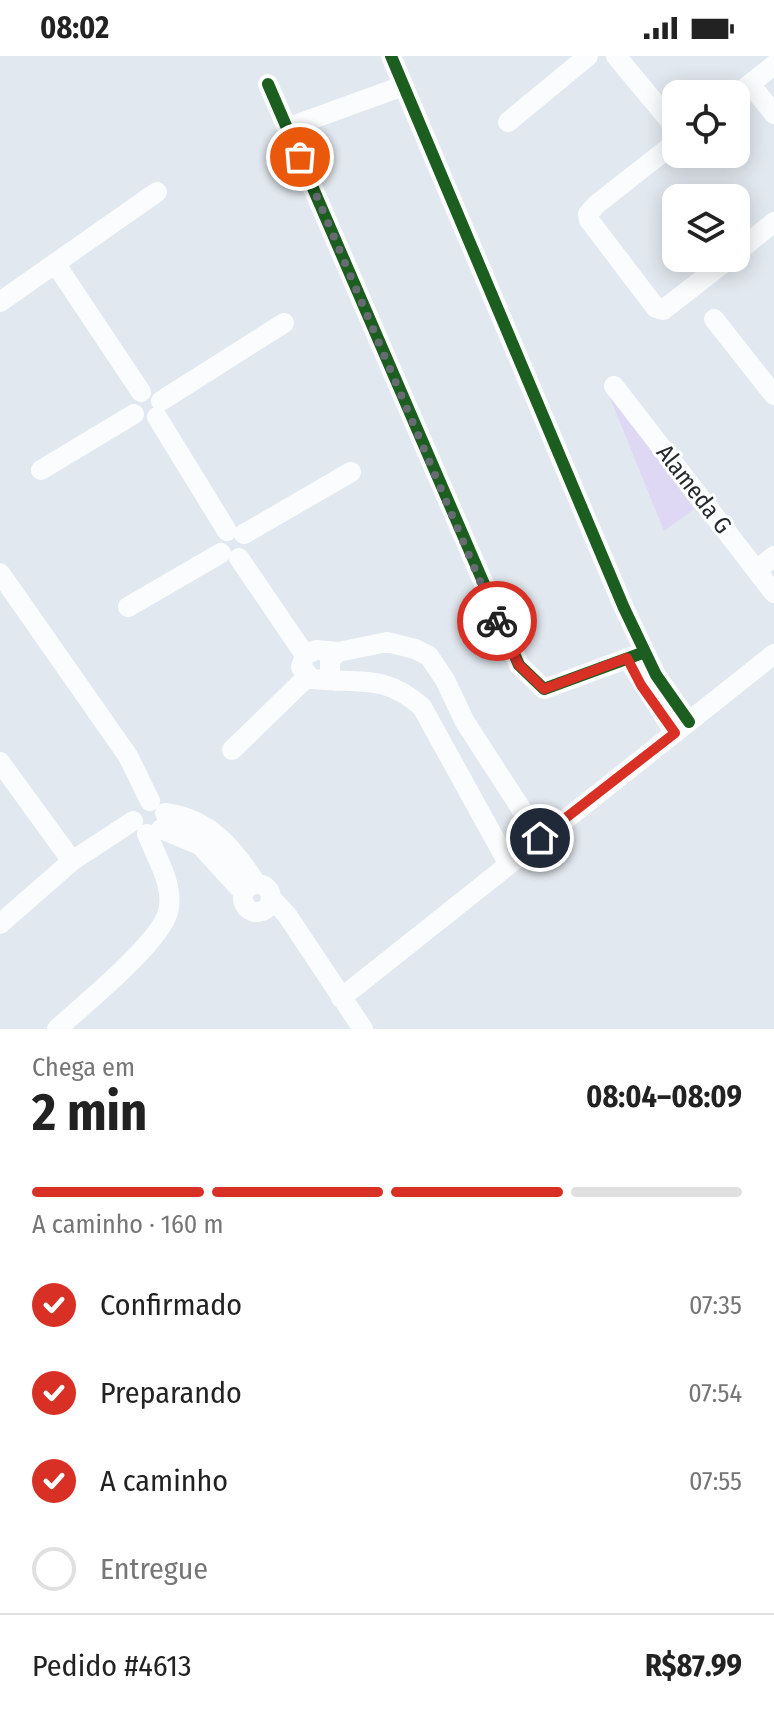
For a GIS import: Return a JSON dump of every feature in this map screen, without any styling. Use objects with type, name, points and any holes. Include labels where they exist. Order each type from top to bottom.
[{"type":"street","points":[[391,56],[636,655],[682,727]]},
{"type":"street","points":[[616,56],[662,111]]},
{"type":"street","points":[[508,122],[583,58]]},
{"type":"street","points":[[750,84],[774,65]]},
{"type":"street","points":[[268,84],[519,665],[544,689],[636,655]]},
{"type":"street","points":[[287,128],[403,86]]},
{"type":"street","points":[[750,95],[774,114]]},
{"type":"street","points":[[662,153],[597,204],[588,214],[589,220],[656,308],[663,310],[712,272]]},
{"type":"street","points":[[0,302],[157,192]]},
{"type":"street","points":[[750,242],[774,222]]},
{"type":"street","points":[[55,263],[141,392]]},
{"type":"street","points":[[714,319],[774,395]]},
{"type":"street","points":[[134,414],[143,420],[284,323]]},
{"type":"street","name":"Alameda G","points":[[614,386],[774,593]]},
{"type":"street","points":[[141,392],[153,393],[159,409],[236,533]]},
{"type":"street","points":[[134,414],[133,402],[141,392]]},
{"type":"street","points":[[41,470],[134,414]]},
{"type":"street","points":[[305,655],[219,540],[351,472]]},
{"type":"street","points":[[128,607],[230,555]]},
{"type":"street","points":[[757,570],[774,556]]},
{"type":"street","points":[[0,573],[128,756],[151,820],[168,890],[165,918],[136,955],[57,1029]]},
{"type":"street","points":[[307,677],[301,667],[305,655],[316,650],[338,652],[387,642],[429,656],[473,735],[540,838]]},
{"type":"street","points":[[335,681],[330,672],[330,660],[338,652]]},
{"type":"street","points":[[341,998],[774,654]]},
{"type":"street","points":[[307,677],[374,681],[407,693],[422,707],[449,752],[508,863]]},
{"type":"street","points":[[232,750],[307,677]]},
{"type":"street","points":[[449,752],[473,735]]},
{"type":"street","points":[[0,762],[72,861]]},
{"type":"street","points":[[0,924],[101,839],[151,820],[200,845],[250,888],[268,888],[268,905],[296,929],[363,1029]]},
{"type":"shaded area","points":[[605,385],[694,509],[664,531]]},
{"type":"cycle path","points":[[391,56],[624,608],[656,675],[689,722]]},
{"type":"cycle path","points":[[268,84],[519,665],[544,689],[645,652]]},
{"type":"way so far","points":[[300,157],[497,621]]},
{"type":"route","points":[[497,621],[519,665],[531,680],[544,689],[627,658],[641,685],[675,733],[540,838]]}]
